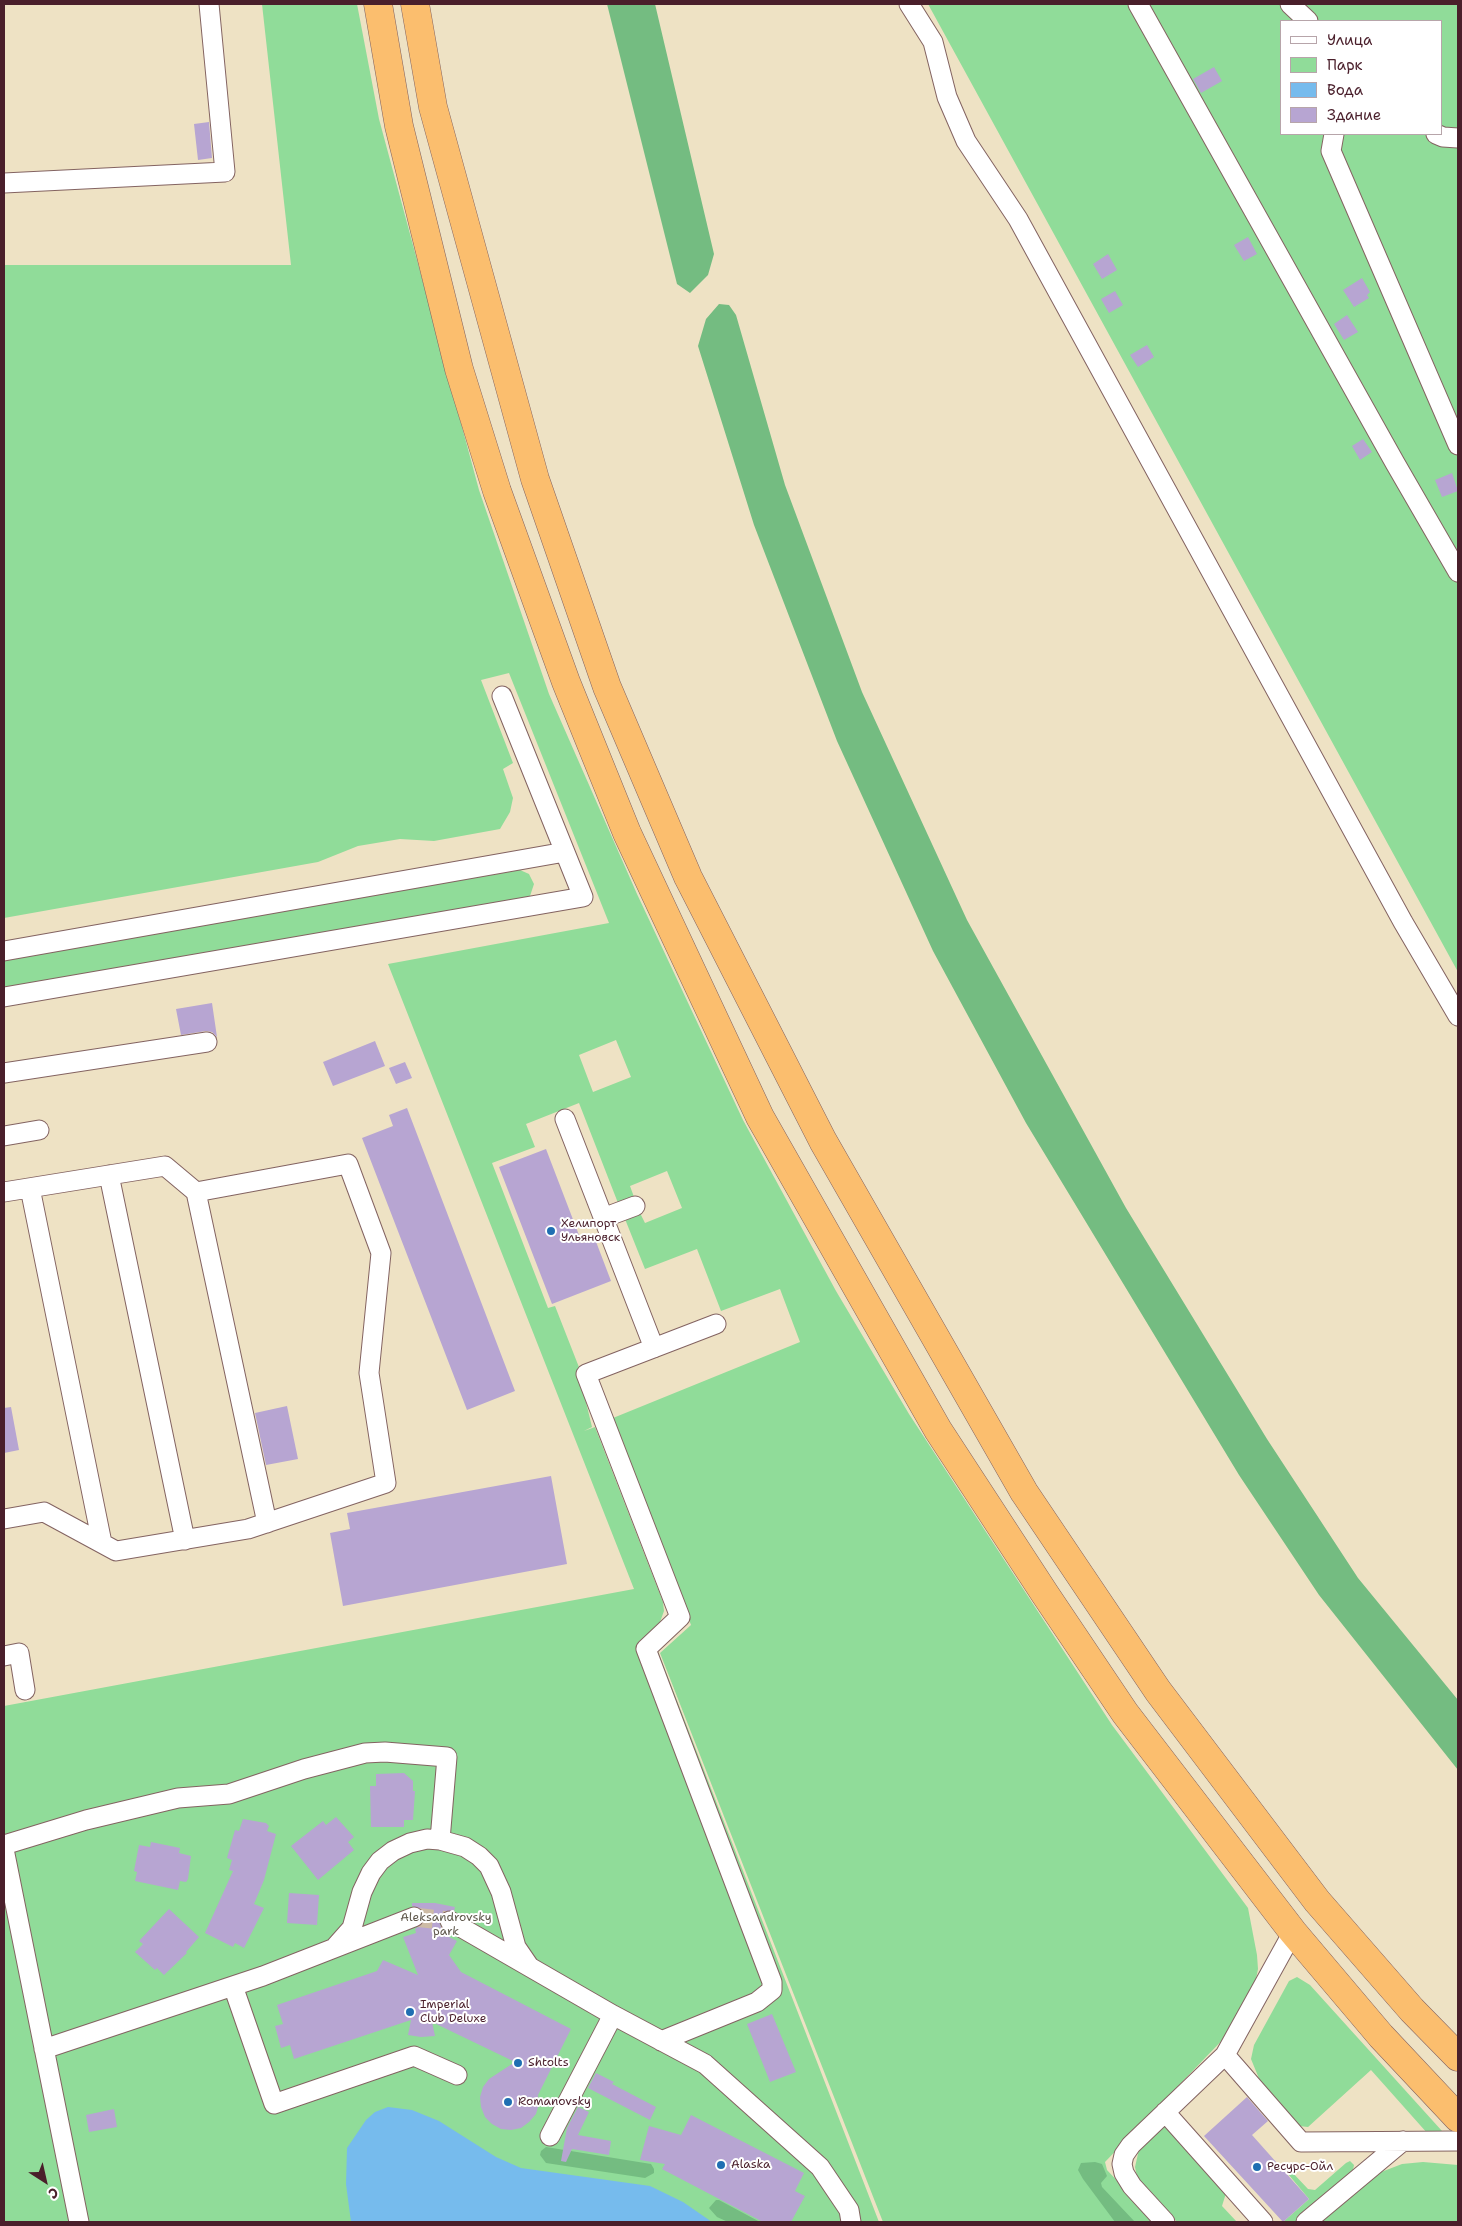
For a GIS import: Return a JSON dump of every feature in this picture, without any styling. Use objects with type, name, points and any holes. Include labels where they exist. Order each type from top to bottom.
[{"type":"highway","points":[[378,4],[398,126],[459,368],[497,491],[566,682],[627,833],[760,1117],[938,1430],[1125,1713],[1294,1932],[1381,2036],[1458,2118]]},
{"type":"highway","points":[[415,4],[433,107],[535,479],[606,687],[692,886],[823,1141],[1024,1492],[1158,1691],[1317,1901],[1412,2010],[1458,2057]]},
{"type":"street","points":[[4,183],[225,172],[209,4]]},
{"type":"street","points":[[909,4],[933,42],[948,97],[966,141],[1018,220],[1403,922],[1458,1016]]},
{"type":"street","points":[[1138,4],[1458,572]]},
{"type":"street","points":[[1290,4],[1307,20]]},
{"type":"street","points":[[1334,135],[1331,151],[1458,445]]},
{"type":"street","points":[[1438,135],[1458,138]]},
{"type":"street","points":[[4,997],[583,897],[502,696]]},
{"type":"street","points":[[4,951],[565,852]]},
{"type":"street","points":[[4,1073],[207,1042]]},
{"type":"street","points":[[565,1119],[654,1348]]},
{"type":"street","points":[[4,1136],[39,1130]]},
{"type":"street","points":[[4,1519],[44,1512],[116,1551],[248,1529],[386,1483],[369,1373],[381,1253],[348,1164],[196,1192]]},
{"type":"street","points":[[4,1192],[165,1166],[196,1192],[267,1523]]},
{"type":"street","points":[[109,1175],[185,1540]]},
{"type":"street","points":[[30,1188],[102,1543]]},
{"type":"street","points":[[603,1218],[635,1206]]},
{"type":"street","points":[[661,2041],[756,2002],[772,1990],[769,1972],[646,1649],[680,1617],[586,1374],[716,1324]]},
{"type":"street","points":[[4,1656],[19,1653],[25,1690]]},
{"type":"street","points":[[4,1845],[86,1820],[178,1798],[229,1794],[304,1769],[365,1753],[385,1752],[447,1757],[440,1840]]},
{"type":"street","points":[[331,1950],[345,1938],[352,1928],[362,1892],[370,1873],[380,1861],[392,1851],[410,1843],[427,1839],[440,1840],[465,1847],[479,1856],[488,1866],[501,1892],[516,1948],[531,1969]]},
{"type":"street","points":[[4,1849],[79,2222]]},
{"type":"street","points":[[44,2049],[234,1986],[414,1917]]},
{"type":"street","points":[[450,1921],[613,2015],[705,2064],[820,2167],[849,2210],[851,2222]]},
{"type":"street","points":[[1165,2222],[1132,2186],[1124,2173],[1122,2164],[1124,2155],[1131,2145],[1225,2055],[1294,1932]]},
{"type":"street","points":[[234,1986],[274,2104],[414,2056],[457,2075]]},
{"type":"street","points":[[550,2136],[613,2015]]},
{"type":"street","points":[[1225,2055],[1301,2142],[1458,2141]]},
{"type":"street","points":[[1165,2112],[1263,2222]]},
{"type":"street","points":[[1306,2222],[1402,2141]]},
{"type":"green space","name":"Aleksandrovsky park","points":[[262,4],[357,4],[379,119],[479,490],[549,694],[637,894],[743,1120],[836,1291],[909,1414],[1112,1725],[1248,1908],[1258,1969],[1254,1989],[1231,2031],[1105,2162],[1107,2170],[1156,2222],[883,2222],[660,1653],[691,1625],[613,1418],[800,1342],[780,1289],[721,1311],[697,1249],[645,1269],[625,1219],[640,1213],[645,1223],[682,1208],[667,1171],[630,1186],[634,1197],[618,1203],[579,1103],[526,1124],[535,1147],[492,1163],[548,1308],[555,1306],[584,1380],[584,1394],[592,1427],[584,1431],[595,1427],[663,1602],[664,1611],[652,1636],[879,2222],[4,2222],[4,1706],[634,1589],[388,964],[609,923],[509,673],[481,680],[513,763],[503,769],[513,798],[510,812],[500,829],[434,841],[400,839],[358,846],[318,862],[4,918],[4,265],[291,265]],"holes":[[[616,1040],[631,1077],[593,1092],[579,1055]]]},
{"type":"green space","points":[[607,4],[655,4],[714,254],[708,275],[690,293],[677,284]]},
{"type":"green space","points":[[928,4],[1458,4],[1458,972]]},
{"type":"green space","points":[[719,304],[729,305],[736,315],[785,485],[862,692],[967,920],[1126,1208],[1267,1439],[1358,1578],[1458,1700],[1458,1770],[1319,1595],[1239,1475],[1026,1123],[933,951],[837,741],[754,525],[698,346],[706,319]]},
{"type":"green space","points":[[520,870],[529,874],[534,884],[530,896],[525,898],[4,988],[4,959]]},
{"type":"green space","points":[[1297,1977],[1310,1985],[1442,2131],[1437,2135],[1428,2134],[1371,2070],[1308,2127],[1299,2126],[1260,2081],[1251,2059],[1254,2045],[1289,1981]]},
{"type":"green space","points":[[1163,2125],[1167,2126],[1227,2190],[1222,2206],[1237,2222],[1177,2222],[1137,2177],[1135,2167],[1140,2145]]},
{"type":"green space","points":[[546,2147],[651,2164],[654,2173],[645,2178],[546,2163],[540,2155],[541,2151]]},
{"type":"green space","points":[[1350,2161],[1354,2165],[1353,2170],[1296,2222],[1283,2222],[1309,2199],[1288,2174],[1291,2171],[1308,2189],[1315,2190]]},
{"type":"green space","points":[[1095,2162],[1102,2164],[1107,2176],[1101,2183],[1102,2187],[1135,2222],[1115,2222],[1083,2179],[1078,2170],[1081,2163]]},
{"type":"green space","points":[[1423,2162],[1458,2165],[1458,2222],[1318,2222],[1376,2174],[1402,2164]]},
{"type":"green space","points":[[716,2200],[760,2222],[728,2222],[717,2217],[709,2208]]},
{"type":"water","points":[[388,2107],[412,2110],[439,2121],[496,2157],[521,2168],[650,2186],[683,2202],[712,2222],[351,2222],[346,2184],[347,2148],[366,2120],[375,2112]]},
{"type":"building","points":[[1214,67],[1222,81],[1201,93],[1193,79]]},
{"type":"building","points":[[209,122],[212,158],[198,160],[194,124]]},
{"type":"building","points":[[1248,237],[1257,254],[1244,261],[1234,245]]},
{"type":"building","points":[[1108,254],[1117,270],[1102,279],[1093,264]]},
{"type":"building","points":[[1362,278],[1370,292],[1367,295],[1369,298],[1354,307],[1343,290]]},
{"type":"building","points":[[1115,291],[1123,305],[1109,313],[1101,299]]},
{"type":"building","points":[[1347,315],[1358,332],[1344,340],[1334,324]]},
{"type":"building","points":[[1147,345],[1154,357],[1138,367],[1130,355]]},
{"type":"building","points":[[1363,439],[1372,452],[1360,460],[1352,446]]},
{"type":"building","points":[[1452,473],[1458,491],[1442,497],[1435,480]]},
{"type":"building","points":[[212,1003],[217,1037],[212,1032],[206,1031],[181,1035],[176,1009]]},
{"type":"building","points":[[375,1041],[385,1066],[333,1086],[323,1062]]},
{"type":"building","points":[[405,1062],[412,1078],[396,1084],[389,1068]]},
{"type":"building","points":[[407,1108],[515,1391],[467,1410],[362,1138],[393,1126],[389,1115]]},
{"type":"building","name":"Хелипорт Ульяновск","points":[[546,1149],[582,1243],[595,1239],[611,1281],[552,1304],[499,1167]]},
{"type":"building","points":[[287,1406],[298,1459],[266,1465],[255,1413]]},
{"type":"building","points":[[11,1407],[19,1450],[4,1453],[4,1408]]},
{"type":"building","points":[[551,1476],[567,1564],[343,1606],[330,1533],[350,1529],[347,1513]]},
{"type":"building","points":[[404,1773],[413,1781],[413,1791],[415,1791],[413,1820],[404,1820],[404,1827],[371,1827],[370,1786],[376,1786],[376,1774]]},
{"type":"building","points":[[336,1817],[354,1837],[348,1842],[354,1850],[318,1880],[291,1846],[323,1821],[326,1825]]},
{"type":"building","points":[[243,1819],[266,1823],[269,1826],[267,1831],[276,1834],[264,1880],[254,1904],[264,1908],[244,1948],[235,1943],[233,1947],[205,1933],[233,1871],[229,1870],[232,1860],[227,1858],[235,1830],[239,1831]]},
{"type":"building","points":[[151,1842],[180,1848],[179,1853],[191,1856],[188,1879],[186,1882],[180,1881],[178,1890],[135,1881],[137,1872],[134,1871],[139,1845],[150,1847]]},
{"type":"building","points":[[289,1893],[319,1895],[317,1925],[287,1923]]},
{"type":"building","name":"Imperial Club Deluxe","points":[[412,1903],[435,1903],[455,1907],[454,1911],[444,1912],[439,1921],[441,1927],[446,1932],[445,1935],[457,1941],[449,1955],[461,1972],[571,2029],[538,2095],[539,2104],[536,2114],[521,2128],[501,2129],[492,2124],[485,2117],[480,2097],[483,2087],[489,2079],[515,2062],[432,2022],[435,2036],[421,2037],[408,2035],[411,2020],[294,2059],[290,2045],[281,2048],[275,2026],[283,2024],[277,2005],[377,1971],[383,1960],[418,1975],[403,1937],[416,1933],[415,1929],[425,1919],[421,1909],[412,1906]]},
{"type":"building","points":[[169,1909],[199,1937],[187,1953],[164,1975],[157,1968],[155,1970],[135,1952],[143,1944],[139,1941]]},
{"type":"building","points":[[772,2014],[796,2072],[770,2082],[747,2024]]},
{"type":"building","points":[[596,2073],[614,2082],[612,2084],[656,2107],[650,2120],[588,2088]]},
{"type":"building","name":"Ресурс-Ойл","points":[[1247,2097],[1268,2121],[1252,2135],[1309,2199],[1283,2222],[1204,2136]]},
{"type":"building","points":[[578,2107],[589,2112],[578,2135],[611,2141],[609,2155],[572,2149],[566,2162],[561,2161],[567,2128]]},
{"type":"building","points":[[114,2109],[117,2127],[89,2132],[86,2115]]},
{"type":"building","name":"Alaska","points":[[691,2115],[804,2173],[795,2191],[805,2196],[791,2222],[763,2222],[662,2169],[665,2164],[640,2160],[649,2126],[681,2135]]},
{"type":"tunnel","points":[[414,1917],[450,1921]]},
{"type":"place","name":"Хелипорт Ульяновск","points":[[551,1231]]},
{"type":"place","name":"Imperial Club Deluxe","points":[[410,2012]]},
{"type":"place","name":"Shtolts","points":[[518,2063]]},
{"type":"place","name":"Romanovsky","points":[[508,2102]]},
{"type":"place","name":"Alaska","points":[[721,2165]]},
{"type":"place","name":"Ресурс-Ойл","points":[[1257,2167]]}]
